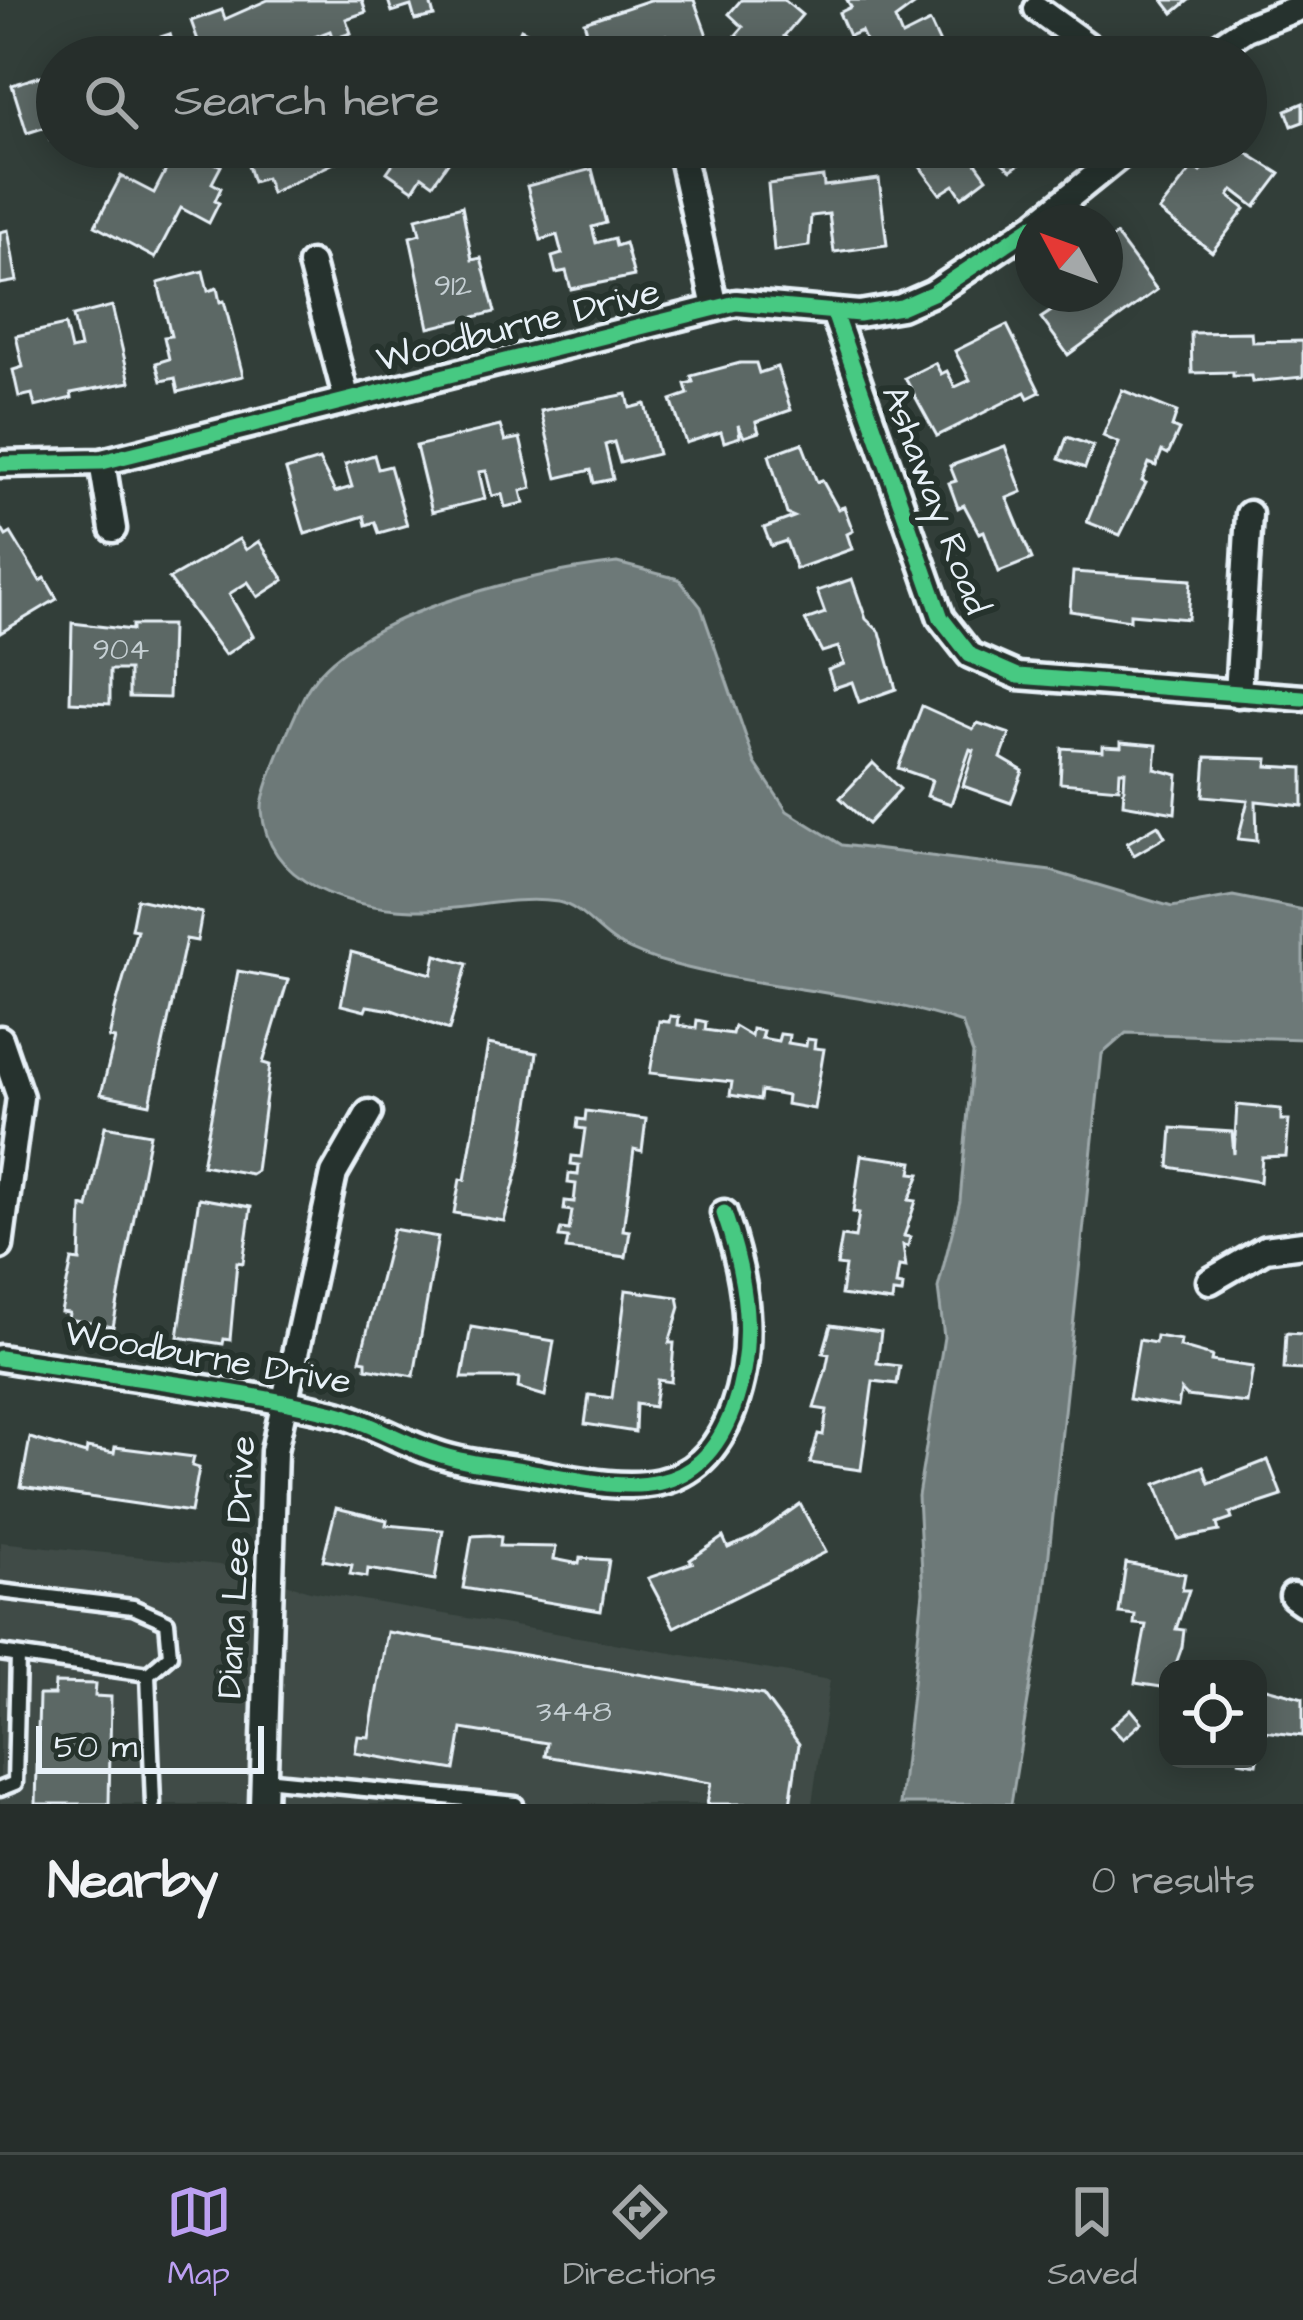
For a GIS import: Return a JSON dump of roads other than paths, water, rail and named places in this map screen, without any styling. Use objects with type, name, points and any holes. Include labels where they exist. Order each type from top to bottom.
[{"type":"street","points":[[1234,36],[1303,6]]},
{"type":"street","points":[[1037,8],[1075,36]]},
{"type":"street","points":[[684,168],[715,308]]},
{"type":"street","name":"Woodburne Drive","points":[[1061,204],[1105,168]]},
{"type":"street","name":"Woodburne Drive","points":[[0,464],[102,461],[715,308],[770,302],[834,313],[901,307],[933,293],[1015,238]]},
{"type":"street","points":[[311,264],[346,400]]},
{"type":"street","name":"Ashaway Road","points":[[834,313],[941,618],[970,655],[1018,676],[1303,698]]},
{"type":"street","points":[[102,461],[113,529]]},
{"type":"street","points":[[1238,694],[1249,514]]},
{"type":"street","points":[[0,1039],[20,1097],[0,1246]]},
{"type":"street","name":"Diana Lee Drive","points":[[263,1791],[274,1451],[334,1174],[369,1113]]},
{"type":"street","name":"Woodburne Drive","points":[[0,1358],[284,1405],[368,1423],[438,1454],[632,1486],[683,1475],[722,1438],[746,1353],[741,1264],[724,1213]]},
{"type":"street","points":[[1210,1281],[1265,1249],[1303,1244]]},
{"type":"lane","points":[[0,1591],[154,1613],[171,1631],[170,1655],[148,1674],[0,1653]]},
{"type":"lane","points":[[0,1790],[15,1783],[18,1655]]},
{"type":"lane","points":[[148,1674],[153,1804]]},
{"type":"lane","points":[[263,1791],[325,1786],[516,1804]]},
{"type":"lane","points":[[325,1786],[325,1804]]}]
